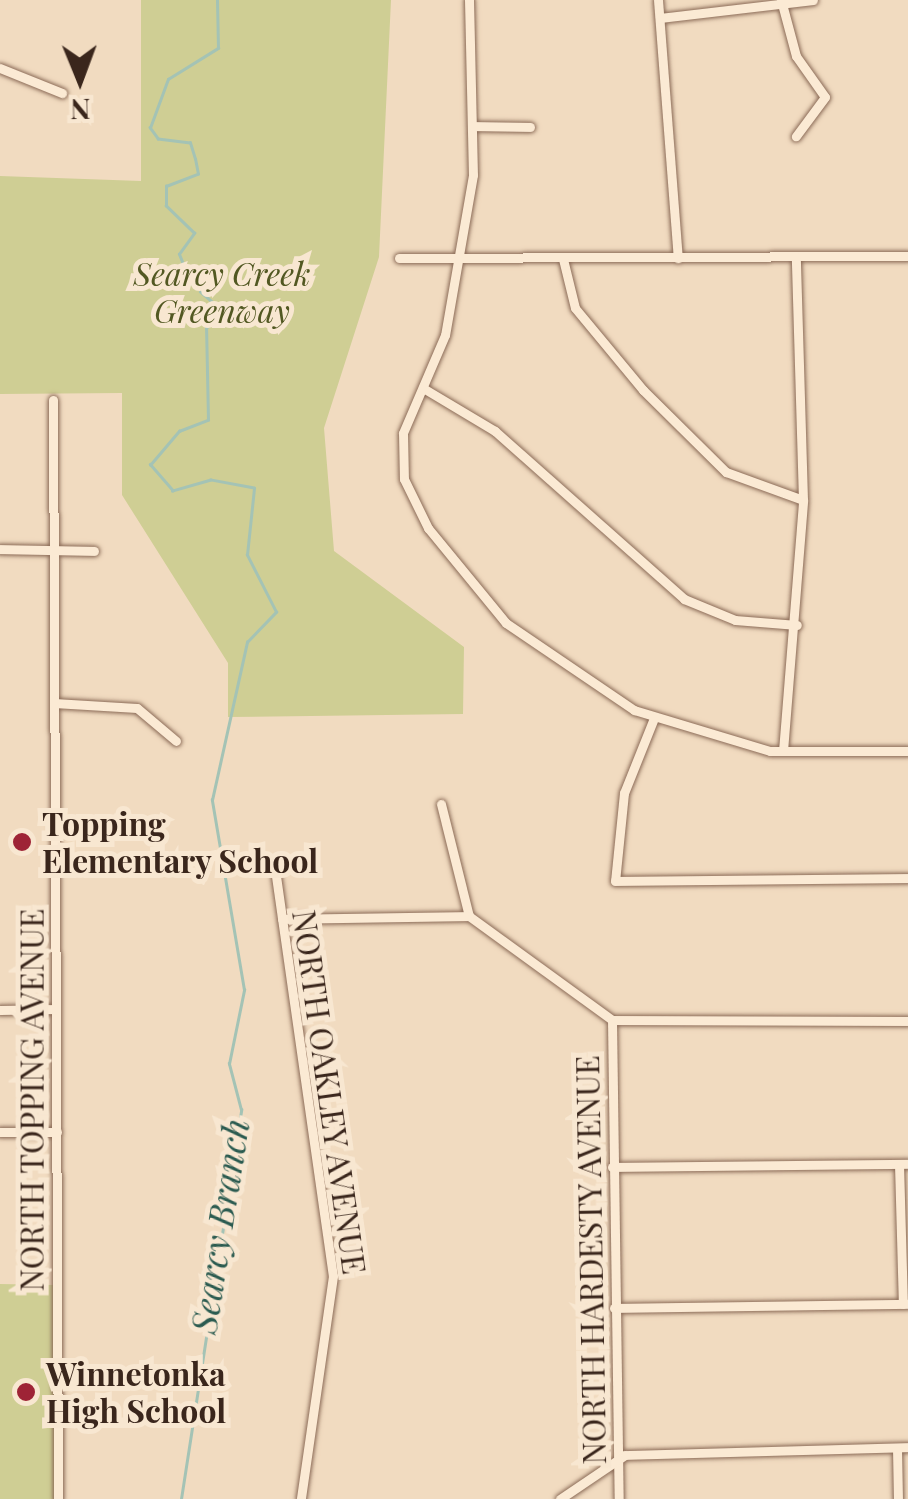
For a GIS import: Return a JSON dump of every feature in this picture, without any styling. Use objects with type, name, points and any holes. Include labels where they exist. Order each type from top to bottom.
[{"type":"street","points":[[469,0],[473,126],[445,336],[403,433],[402,468],[446,557],[538,650],[654,718],[783,752],[908,751]]},
{"type":"street","points":[[658,0],[678,258]]},
{"type":"street","points":[[660,18],[813,0]]},
{"type":"street","points":[[782,3],[796,56],[825,98],[796,136]]},
{"type":"street","points":[[0,68],[62,93]]},
{"type":"street","points":[[473,126],[530,127]]},
{"type":"street","points":[[399,258],[908,256]]},
{"type":"street","points":[[783,752],[797,625],[803,500],[796,257]]},
{"type":"street","points":[[563,259],[574,308],[643,390],[726,472],[803,500]]},
{"type":"street","points":[[423,388],[472,413],[684,599],[735,620],[797,625]]},
{"type":"street","name":"NORTH TOPPING AVENUE","points":[[53,400],[58,1499]]},
{"type":"street","points":[[0,549],[94,550]]},
{"type":"street","points":[[54,702],[136,708],[176,742]]},
{"type":"street","points":[[654,718],[624,793],[615,881],[908,878]]},
{"type":"street","points":[[441,804],[468,916]]},
{"type":"street","name":"NORTH OAKLEY AVENUE","points":[[275,869],[332,1276],[301,1499]]},
{"type":"street","points":[[282,919],[468,916],[612,1020],[908,1021]]},
{"type":"street","points":[[0,1010],[56,1009]]},
{"type":"street","name":"NORTH HARDESTY AVENUE","points":[[612,1020],[619,1499]]},
{"type":"street","points":[[0,1132],[57,1132]]},
{"type":"street","points":[[612,1166],[903,1164],[906,1304],[614,1308]]},
{"type":"street","points":[[560,1499],[618,1457],[902,1447],[898,1499]]},
{"type":"green space","name":"Searcy Creek Greenway","points":[[141,0],[391,0],[379,257],[324,428],[334,551],[464,647],[463,714],[228,717],[228,663],[122,495],[122,393],[0,394],[0,176],[141,181]]},
{"type":"green space","name":"Winnetonka High School","points":[[0,1284],[53,1285],[55,1499],[0,1499]]},
{"type":"waterway","name":"Searcy Branch","points":[[191,284],[179,254],[194,233],[166,206],[166,186],[198,174],[195,159],[190,143],[158,139],[150,128],[168,79],[218,48],[217,0]]},
{"type":"waterway","name":"Searcy Branch","points":[[181,1499],[241,1110],[229,1064],[244,990],[212,800],[247,642],[276,612],[247,555],[254,488],[211,480],[173,491],[150,465],[179,431],[208,420],[206,328],[224,312],[200,292]]},
{"type":"place","name":"Topping Elementary School","points":[[22,842]]},
{"type":"place","name":"Winnetonka High School","points":[[26,1392]]}]
